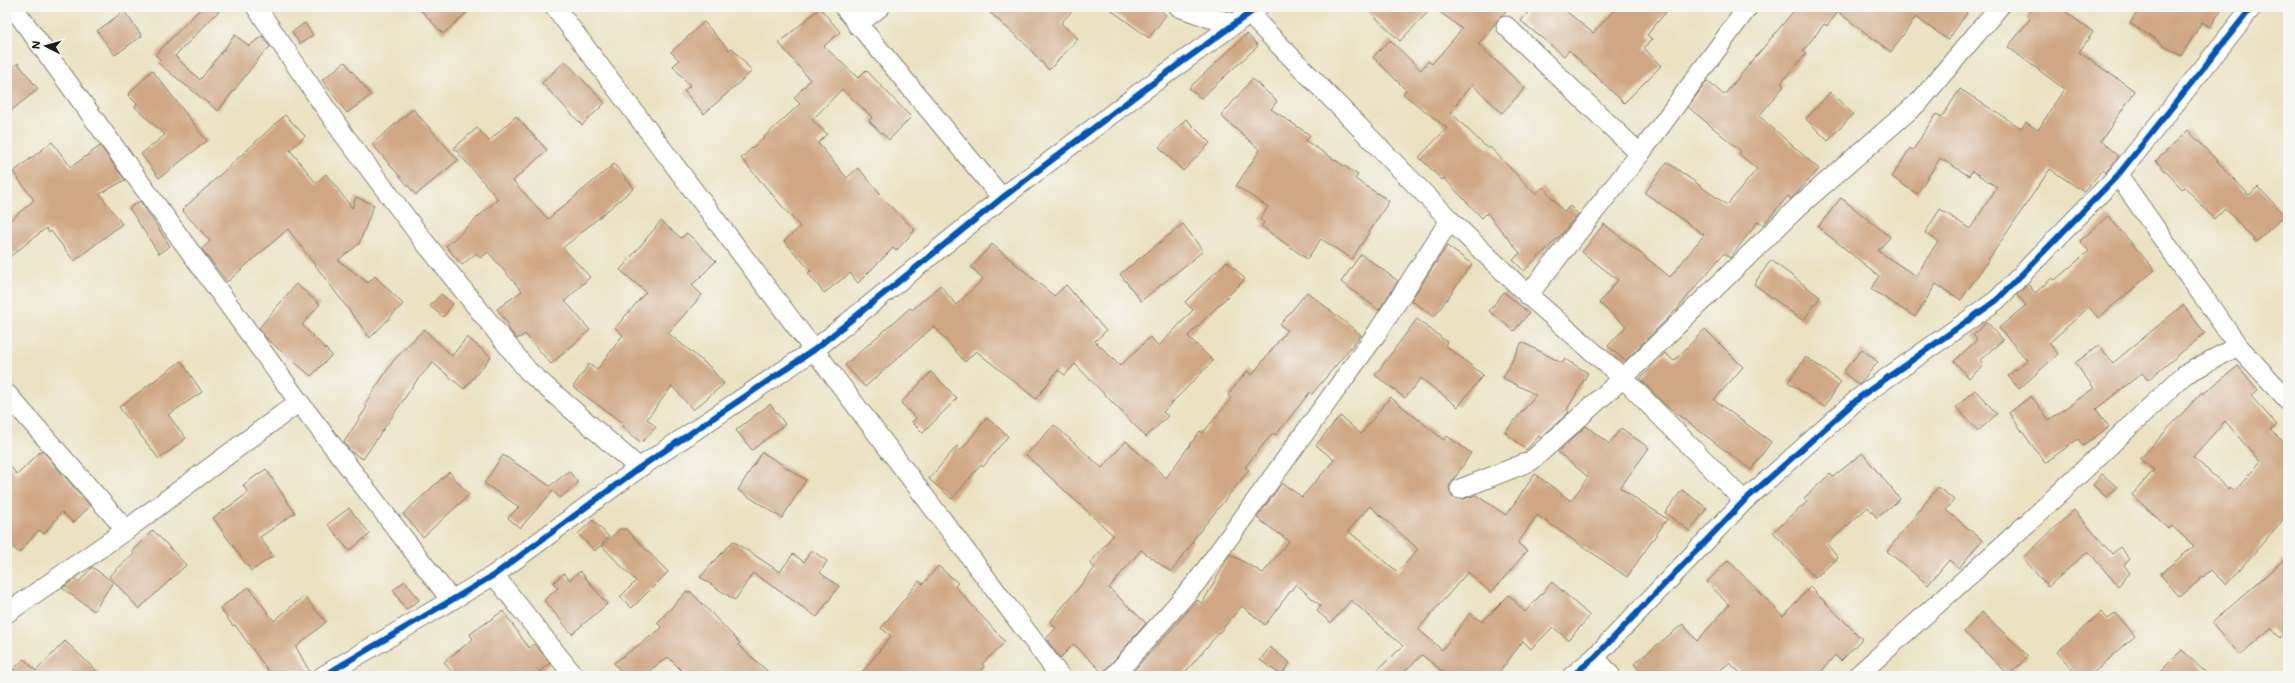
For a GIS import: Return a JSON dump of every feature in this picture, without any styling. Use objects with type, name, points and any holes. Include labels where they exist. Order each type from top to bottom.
[{"type":"street","points":[[13,7],[299,402],[451,600]]},
{"type":"street","points":[[256,7],[349,141],[424,240],[528,371],[639,468]]},
{"type":"street","points":[[555,7],[1060,676]]},
{"type":"street","points":[[844,7],[1002,198]]},
{"type":"street","points":[[858,25],[880,7]]},
{"type":"street","points":[[1179,7],[1210,18],[1247,15],[1450,220],[1528,295],[1623,378],[1744,501]]},
{"type":"street","points":[[1528,295],[1640,154],[1748,7]]},
{"type":"street","points":[[1460,489],[1531,461],[1623,378],[1800,204],[1920,101],[1999,7]]},
{"type":"street","points":[[1572,676],[1595,657],[1744,501],[1860,397],[1997,300],[2118,175],[2252,7]]},
{"type":"street","points":[[323,676],[494,574],[639,468],[814,350],[1002,198],[1247,15]]},
{"type":"street","points":[[1506,26],[1640,154]]},
{"type":"street","points":[[2118,175],[2238,346],[2288,400]]},
{"type":"street","points":[[1114,676],[1196,583],[1377,333],[1450,220]]},
{"type":"street","points":[[1857,676],[2031,520],[2184,376],[2238,346]]},
{"type":"street","points":[[7,394],[126,530]]},
{"type":"street","points":[[7,613],[126,530],[299,402]]},
{"type":"street","points":[[494,574],[574,676]]},
{"type":"street","points":[[1595,657],[1611,676]]},
{"type":"building","points":[[202,7],[223,7],[175,56],[200,80],[235,35],[249,46],[262,36],[270,47],[263,53],[218,111],[158,63],[161,60],[155,55]]},
{"type":"building","points":[[418,7],[473,7],[443,34]]},
{"type":"building","points":[[984,7],[1076,7],[1061,23],[1078,39],[1049,70],[1024,43]]},
{"type":"building","points":[[1107,7],[1156,7],[1166,15],[1149,38]]},
{"type":"building","points":[[1365,7],[1433,7],[1400,41]]},
{"type":"building","points":[[1434,7],[1509,7],[1478,44],[1525,88],[1502,113],[1472,84],[1450,112],[1488,149],[1490,147],[1535,194],[1543,187],[1564,212],[1570,206],[1578,214],[1562,234],[1524,271],[1513,260],[1520,253],[1487,213],[1482,218],[1444,178],[1442,180],[1419,157],[1447,128],[1403,94],[1406,90],[1373,57],[1390,40],[1421,70],[1428,61],[1432,64],[1462,29]]},
{"type":"building","points":[[1532,7],[1561,7],[1593,33],[1617,7],[1670,7],[1647,35],[1652,39],[1644,48],[1661,66],[1624,103],[1569,50],[1564,56],[1521,21]]},
{"type":"building","points":[[1797,7],[1958,7],[1967,13],[1948,40],[1916,17],[1891,52],[1838,12],[1827,26],[1824,24],[1803,51],[1806,54],[1781,83],[1784,86],[1759,116],[1819,169],[1791,199],[1788,196],[1763,225],[1758,221],[1730,258],[1724,253],[1678,308],[1625,361],[1608,346],[1626,326],[1599,303],[1618,280],[1582,252],[1604,224],[1670,277],[1704,235],[1645,193],[1667,162],[1727,205],[1757,169],[1739,154],[1741,151],[1688,107],[1707,81],[1724,95]]},
{"type":"building","points":[[2034,7],[2059,7],[2093,32],[2079,52],[2135,91],[2101,141],[2119,156],[2105,173],[2102,170],[2084,192],[2050,169],[1961,300],[1936,284],[1915,317],[1871,289],[1879,276],[1818,227],[1841,198],[1890,237],[1878,251],[1916,276],[1938,241],[1925,233],[1940,209],[1970,229],[1997,187],[1972,171],[1969,176],[1940,158],[1917,194],[1892,177],[1910,148],[1913,150],[1936,114],[1942,117],[1960,89],[2021,128],[2026,122],[2038,130],[2064,89],[2008,47],[2030,19],[2027,16]]},
{"type":"building","points":[[2141,7],[2223,7],[2210,27],[2202,22],[2181,56],[2130,23]]},
{"type":"building","points":[[820,8],[840,32],[824,46],[858,78],[866,70],[911,117],[889,140],[869,121],[872,117],[842,89],[812,120],[827,134],[818,143],[847,178],[858,168],[880,193],[878,194],[915,230],[896,251],[893,248],[858,283],[850,273],[824,293],[808,273],[811,271],[784,241],[800,227],[741,158],[800,104],[794,98],[810,80],[779,43]]},
{"type":"building","points":[[124,11],[142,36],[115,55],[97,31]]},
{"type":"building","points":[[704,22],[729,50],[732,48],[752,71],[704,114],[684,91],[690,86],[673,66],[679,60],[671,52]]},
{"type":"building","points":[[305,23],[313,35],[300,44],[292,32]]},
{"type":"building","points":[[1247,34],[1258,46],[1201,98],[1189,88]]},
{"type":"building","points":[[565,61],[605,103],[582,125],[542,83]]},
{"type":"building","points":[[345,62],[371,95],[347,113],[322,80]]},
{"type":"building","points":[[18,63],[38,89],[7,114],[7,72]]},
{"type":"building","points":[[152,70],[207,141],[159,178],[141,154],[165,135],[135,107],[137,104],[128,95]]},
{"type":"building","points":[[1252,79],[1277,101],[1271,109],[1310,135],[1306,141],[1358,175],[1355,179],[1389,201],[1352,259],[1321,239],[1307,259],[1261,226],[1264,223],[1260,219],[1268,207],[1236,186],[1260,150],[1221,116]]},
{"type":"building","points":[[1830,92],[1853,114],[1828,141],[1806,119]]},
{"type":"building","points":[[413,109],[458,160],[416,195],[372,144]]},
{"type":"building","points":[[285,115],[305,136],[290,150],[316,183],[326,174],[352,208],[356,197],[374,205],[359,244],[338,260],[368,283],[375,276],[403,304],[370,338],[288,229],[227,282],[202,249],[210,241],[182,210]]},
{"type":"building","points":[[516,116],[547,150],[513,181],[548,219],[614,164],[634,188],[563,248],[590,277],[565,301],[590,330],[551,364],[525,334],[517,339],[506,326],[509,325],[497,309],[522,291],[488,252],[481,258],[476,253],[462,265],[446,246],[498,199],[454,148],[477,128],[489,141]]},
{"type":"building","points":[[1186,119],[1210,143],[1183,171],[1159,147]]},
{"type":"building","points":[[2188,130],[2249,195],[2258,187],[2285,215],[2256,242],[2225,208],[2214,219],[2185,187],[2182,189],[2156,161]]},
{"type":"building","points":[[52,142],[71,167],[100,146],[125,180],[100,194],[122,224],[74,261],[51,231],[49,233],[46,228],[7,259],[7,223],[34,200],[13,172]]},
{"type":"building","points":[[140,201],[170,246],[159,254],[129,208]]},
{"type":"building","points":[[2108,216],[2155,270],[2098,318],[2089,307],[2049,343],[2058,354],[2019,389],[2008,376],[2027,360],[1999,328],[2026,305],[2017,295],[2028,284],[2035,293],[2052,278],[2055,280],[2089,251],[2080,241]]},
{"type":"building","points":[[661,221],[681,238],[687,233],[716,261],[692,285],[702,295],[668,333],[710,367],[724,384],[693,410],[672,386],[647,419],[656,427],[641,443],[622,426],[624,424],[573,387],[589,364],[597,370],[623,335],[615,328],[646,292],[620,270]]},
{"type":"building","points":[[1183,224],[1203,251],[1141,301],[1120,274]]},
{"type":"building","points":[[992,244],[1054,296],[1066,285],[1106,331],[1095,341],[1120,366],[1150,337],[1159,346],[1193,310],[1185,302],[1227,261],[1245,279],[1188,336],[1213,361],[1163,412],[1168,416],[1146,437],[1075,364],[1065,375],[1058,370],[1036,399],[976,351],[965,362],[934,326],[865,387],[845,365],[910,308],[912,310],[940,285],[956,305],[983,279],[971,267]]},
{"type":"building","points":[[1447,246],[1472,264],[1434,317],[1411,300]]},
{"type":"building","points":[[1361,254],[1398,281],[1379,310],[1341,282]]},
{"type":"building","points":[[1771,260],[1820,297],[1803,321],[1754,284]]},
{"type":"building","points":[[296,284],[320,304],[302,325],[332,355],[311,376],[266,338],[259,328]]},
{"type":"building","points":[[1307,292],[1361,335],[1312,394],[1310,392],[1276,435],[1273,433],[1245,467],[1249,470],[1192,541],[1193,542],[1171,572],[1141,550],[1109,588],[1146,623],[1103,673],[1074,644],[1060,658],[1046,639],[1056,628],[1050,622],[1095,568],[1090,564],[1113,535],[1026,455],[1054,425],[1102,468],[1126,441],[1166,478],[1200,431],[1203,433],[1231,398],[1228,395],[1247,371],[1252,375],[1287,330],[1280,325]]},
{"type":"building","points":[[1504,292],[1529,313],[1514,331],[1489,311]]},
{"type":"building","points":[[441,294],[453,304],[443,317],[430,306]]},
{"type":"building","points":[[2183,305],[2205,333],[2148,380],[2142,373],[2096,409],[2109,427],[2083,446],[2078,439],[2045,463],[2009,413],[2031,396],[2049,420],[2094,388],[2075,363],[2099,345],[2113,363]]},
{"type":"building","points":[[1417,319],[1447,342],[1445,345],[1483,375],[1458,407],[1421,378],[1405,398],[1375,375]]},
{"type":"building","points":[[1987,322],[2003,340],[1980,360],[1984,365],[1969,378],[1954,361],[1977,340],[1973,335]]},
{"type":"building","points":[[424,329],[452,356],[467,337],[491,357],[464,389],[433,363],[417,380],[363,459],[350,451],[344,442],[367,407],[364,405],[394,360]]},
{"type":"building","points":[[1705,329],[1743,367],[1714,400],[1771,442],[1751,470],[1664,404],[1640,379],[1665,353],[1674,361]]},
{"type":"building","points":[[1522,342],[1562,363],[1565,359],[1588,373],[1567,410],[1569,412],[1541,438],[1539,436],[1526,450],[1505,432],[1536,395],[1503,378]]},
{"type":"building","points":[[1862,349],[1878,362],[1859,385],[1843,372]]},
{"type":"building","points":[[1806,357],[1841,382],[1824,407],[1788,382]]},
{"type":"building","points":[[181,361],[202,392],[168,415],[186,438],[159,459],[119,407]]},
{"type":"building","points":[[2238,366],[2258,390],[2251,396],[2277,425],[2270,430],[2288,446],[2288,514],[2226,585],[2211,570],[2180,597],[2160,574],[2194,546],[2172,526],[2169,529],[2132,495],[2154,470],[2140,459],[2202,392],[2203,394]],"holes":[[[2225,421],[2260,462],[2235,491],[2230,487],[2229,489],[2193,457]]]},
{"type":"building","points":[[931,372],[957,398],[923,433],[912,422],[916,418],[901,403]]},
{"type":"building","points":[[1975,390],[1997,414],[1978,431],[1956,407]]},
{"type":"building","points":[[1390,397],[1444,440],[1447,436],[1471,453],[1449,487],[1453,498],[1464,499],[1476,495],[1506,515],[1535,474],[1571,501],[1588,477],[1558,452],[1586,426],[1609,444],[1621,428],[1649,448],[1620,488],[1667,519],[1627,577],[1537,515],[1518,543],[1527,551],[1491,593],[1468,572],[1418,629],[1442,650],[1470,613],[1482,622],[1509,595],[1525,612],[1552,582],[1590,616],[1568,640],[1553,627],[1531,649],[1523,641],[1496,676],[1448,676],[1422,655],[1400,676],[1371,676],[1403,646],[1351,600],[1331,623],[1317,611],[1321,606],[1296,584],[1265,625],[1242,606],[1182,676],[1129,676],[1198,600],[1202,604],[1230,554],[1263,573],[1289,541],[1257,518],[1282,483],[1302,497],[1334,460],[1316,445],[1340,416],[1361,434]],"holes":[[[1370,506],[1418,549],[1398,572],[1348,531]]]},
{"type":"building","points":[[770,404],[785,424],[752,450],[736,430]]},
{"type":"building","points":[[987,418],[1008,436],[983,467],[981,465],[952,499],[929,479],[957,446],[961,450]]},
{"type":"building","points":[[42,450],[90,506],[73,523],[62,512],[44,534],[39,530],[19,553],[7,542],[7,462],[17,475]]},
{"type":"building","points":[[762,452],[806,480],[782,518],[738,490]]},
{"type":"building","points":[[1862,453],[1900,499],[1877,518],[1868,507],[1827,544],[1838,558],[1815,578],[1773,532],[1807,502],[1804,498],[1830,474],[1833,477]]},
{"type":"building","points":[[503,455],[550,486],[569,471],[578,483],[560,498],[553,491],[520,528],[508,518],[519,507],[484,483]]},
{"type":"building","points":[[266,469],[295,513],[260,537],[273,556],[251,571],[213,518],[248,493],[243,485]]},
{"type":"building","points":[[449,472],[469,495],[423,537],[403,514]]},
{"type":"building","points":[[2102,474],[2117,487],[2107,498],[2093,485]]},
{"type":"building","points":[[1938,487],[1954,500],[1946,510],[1982,540],[1959,568],[1949,560],[1928,585],[1887,551]]},
{"type":"building","points":[[1682,490],[1707,508],[1690,531],[1665,513]]},
{"type":"building","points":[[349,508],[370,534],[349,551],[328,524]]},
{"type":"building","points":[[2074,510],[2112,554],[2120,547],[2130,559],[2124,565],[2130,573],[2118,586],[2088,551],[2048,587],[2023,558]]},
{"type":"building","points":[[593,520],[609,537],[595,551],[578,534]]},
{"type":"building","points":[[620,529],[626,529],[668,572],[632,608],[620,597],[636,581],[602,546]]},
{"type":"building","points":[[153,530],[186,565],[139,609],[109,576],[134,554],[132,551]]},
{"type":"building","points":[[733,541],[780,572],[793,554],[804,562],[811,550],[827,561],[820,573],[839,586],[817,617],[753,573],[735,600],[700,577]]},
{"type":"building","points":[[2288,556],[2288,631],[2280,638],[2271,628],[2240,655],[2212,623]]},
{"type":"building","points":[[1728,560],[1783,616],[1810,587],[1862,639],[1841,661],[1835,655],[1818,676],[1744,676],[1729,663],[1713,676],[1644,676],[1634,664],[1683,624],[1697,641],[1729,605],[1707,582]]},
{"type":"building","points":[[938,566],[958,583],[955,586],[1005,642],[982,664],[984,666],[977,676],[859,676],[891,636],[881,628],[919,581],[923,584]]},
{"type":"building","points":[[92,567],[113,582],[94,611],[62,588],[75,579],[79,582]]},
{"type":"building","points":[[580,571],[607,604],[572,634],[544,600],[558,588],[553,583],[564,573],[570,580]]},
{"type":"building","points":[[405,581],[419,600],[406,610],[393,590]]},
{"type":"building","points":[[249,587],[274,621],[304,596],[326,622],[296,647],[312,676],[272,676],[235,625],[233,626],[220,608]]},
{"type":"building","points":[[687,591],[689,593],[690,591],[740,643],[738,645],[773,676],[687,676],[668,657],[642,676],[624,676],[614,663],[662,628],[657,623]]},
{"type":"building","points":[[503,611],[529,648],[534,644],[550,663],[534,676],[455,676],[444,662],[473,639],[470,634]]},
{"type":"building","points":[[1982,612],[2028,656],[2009,675],[1964,632]]},
{"type":"building","points":[[2101,612],[2108,619],[2116,613],[2135,636],[2090,676],[2078,676],[2057,652]]},
{"type":"building","points":[[65,641],[102,676],[7,676],[24,659],[36,671]]},
{"type":"building","points":[[1270,647],[1290,663],[1281,675],[1260,660]]},
{"type":"building","points":[[2182,650],[2209,676],[2156,676]]},
{"type":"cycle path","points":[[323,676],[494,575],[639,468],[814,350],[1002,198],[1138,94],[1258,7]]},
{"type":"cycle path","points":[[1572,676],[1595,657],[1744,501],[1860,397],[1997,300],[2118,175],[2252,7]]}]
